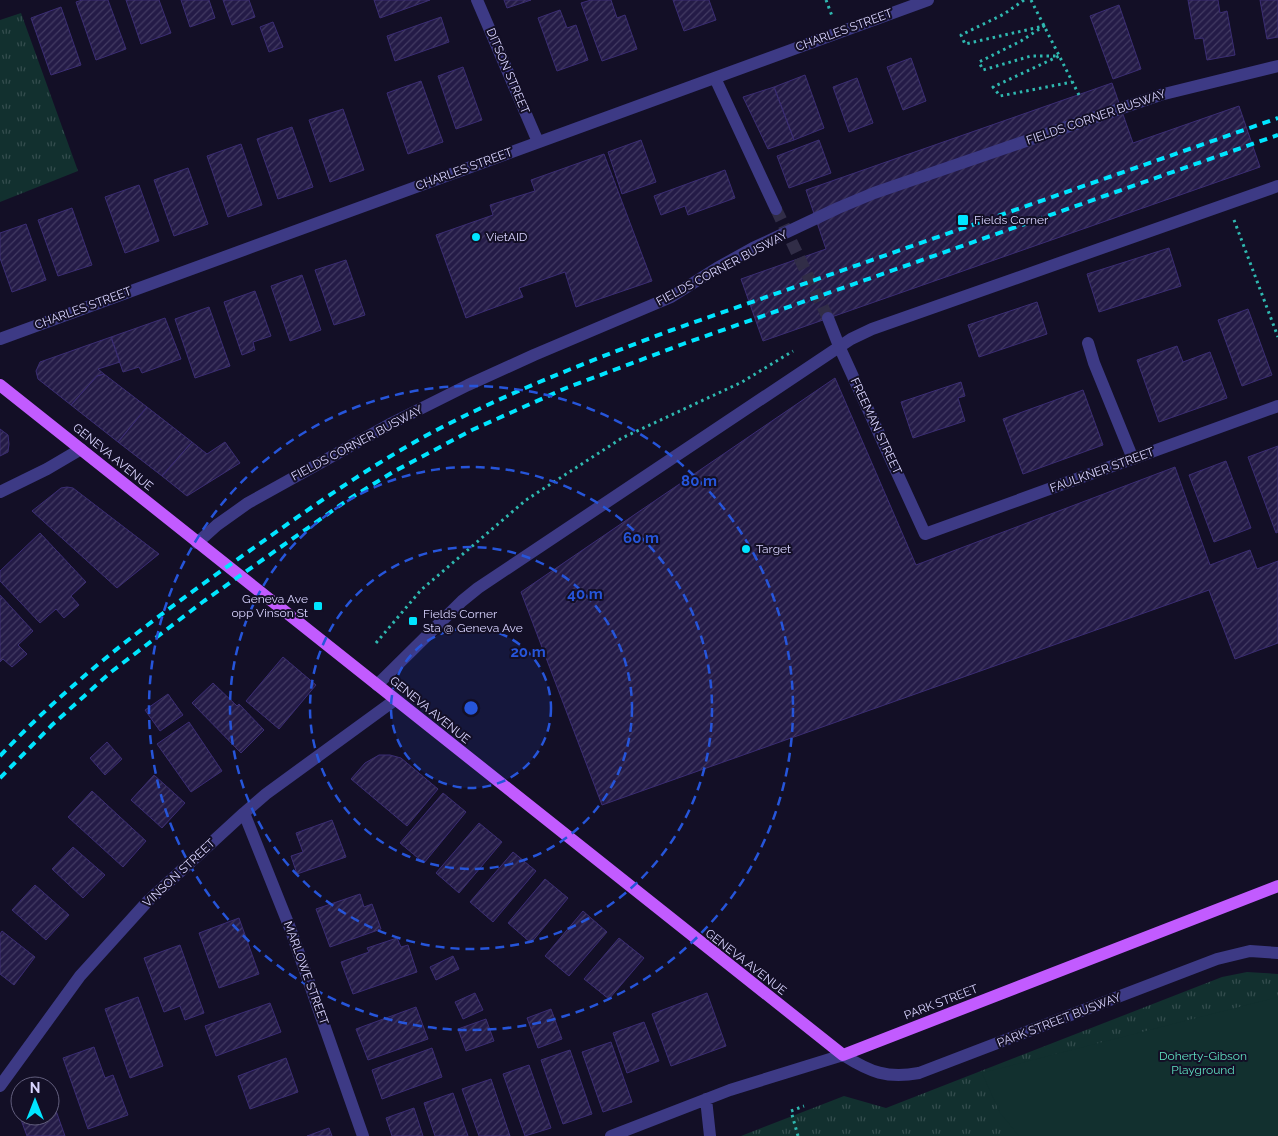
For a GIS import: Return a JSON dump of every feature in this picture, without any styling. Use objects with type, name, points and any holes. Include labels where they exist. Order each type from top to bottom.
[{"type":"main road","name":"GENEVA AVENUE","points":[[0,385],[843,1055]]},
{"type":"main road","name":"PARK STREET","points":[[843,1055],[1278,886]]},
{"type":"street","name":"DITSON STREET","points":[[477,0],[538,142]]},
{"type":"street","name":"CHARLES STREET","points":[[0,339],[928,0]]},
{"type":"street","name":"FIELDS CORNER BUSWAY","points":[[198,543],[248,503],[392,423],[534,355],[670,297],[753,248],[838,208],[874,193],[1160,95],[1278,66]]},
{"type":"street","points":[[715,78],[776,209]]},
{"type":"street","points":[[378,685],[462,601],[493,576],[839,346],[872,329],[1278,186]]},
{"type":"street","name":"FREEMAN STREET","points":[[828,318],[839,346],[926,534]]},
{"type":"street","points":[[1088,343],[1094,363],[1133,458]]},
{"type":"street","name":"FAULKNER STREET","points":[[926,534],[1278,406]]},
{"type":"street","points":[[0,492],[47,469],[81,449]]},
{"type":"street","name":"VINSON STREET","points":[[0,1086],[80,976],[147,902],[244,813],[285,780],[395,700]]},
{"type":"street","name":"MARLOWE STREET","points":[[244,813],[290,928],[363,1136]]},
{"type":"street","name":"PARK STREET BUSWAY","points":[[843,1055],[856,1064],[879,1074],[899,1076],[919,1073],[1217,959],[1250,951],[1278,953]]},
{"type":"street","name":"PARK STREET","points":[[611,1136],[706,1099],[843,1055]]},
{"type":"street","points":[[706,1099],[710,1136]]},
{"type":"path","points":[[1024,0],[1004,14],[961,35],[965,44],[1044,26]]},
{"type":"path","points":[[1031,0],[1079,94]]},
{"type":"path","points":[[1044,26],[1021,41],[979,62],[983,70],[1031,56],[1059,56]]},
{"type":"path","points":[[1059,56],[994,87],[1000,96],[1072,82]]},
{"type":"path","points":[[1228,204],[1278,336]]},
{"type":"path","points":[[376,643],[421,590],[526,500],[622,438],[742,382],[797,349]]},
{"type":"path","points":[[798,1136],[790,1111],[804,1106]]},
{"type":"green space","points":[[21,13],[78,171],[0,202],[0,20]]},
{"type":"green space","name":"Doherty-Gibson Playground","points":[[1247,972],[1278,974],[1278,1136],[741,1136],[844,1096],[886,1108],[1222,977]]},
{"type":"green space","name":"Doherty-Gibson Playground","points":[[1278,997],[1278,1136],[1019,1136],[1000,1113],[982,1073]]},
{"type":"building","points":[[82,0],[108,0],[126,49],[96,60],[76,2]]},
{"type":"building","points":[[126,0],[159,0],[171,33],[141,44]]},
{"type":"building","points":[[181,0],[209,0],[215,18],[190,27]]},
{"type":"building","points":[[223,0],[249,0],[255,17],[232,25]]},
{"type":"building","points":[[374,0],[430,0],[380,18]]},
{"type":"building","points":[[504,0],[531,0],[507,8]]},
{"type":"building","points":[[591,0],[611,0],[617,18],[625,15],[637,49],[602,61],[581,3]]},
{"type":"building","points":[[673,0],[709,0],[716,20],[684,31]]},
{"type":"building","points":[[1188,0],[1218,0],[1220,13],[1227,11],[1235,55],[1207,60],[1203,38],[1195,39]]},
{"type":"building","points":[[1260,0],[1278,0],[1278,37],[1267,39]]},
{"type":"building","points":[[1119,5],[1141,69],[1113,79],[1090,16]]},
{"type":"building","points":[[61,7],[81,65],[51,75],[31,18]]},
{"type":"building","points":[[560,10],[567,28],[576,25],[588,60],[557,71],[538,18]]},
{"type":"building","points":[[441,17],[449,42],[395,61],[387,36]]},
{"type":"building","points":[[273,22],[283,47],[269,52],[260,27]]},
{"type":"building","points":[[911,58],[926,101],[903,110],[887,67]]},
{"type":"building","points":[[463,67],[482,120],[456,129],[438,76]]},
{"type":"building","points":[[805,75],[824,128],[794,140],[774,87]]},
{"type":"building","points":[[857,78],[873,123],[849,132],[833,87]]},
{"type":"building","points":[[421,81],[443,142],[408,154],[387,93]]},
{"type":"building","name":"Fields Corner","points":[[1112,83],[1133,143],[1239,106],[1260,167],[763,341],[741,279],[826,249],[806,190]]},
{"type":"building","points":[[774,87],[794,140],[768,149],[743,97]]},
{"type":"building","points":[[343,109],[364,170],[330,182],[309,120]]},
{"type":"building","points":[[292,127],[313,187],[278,199],[257,139]]},
{"type":"building","points":[[641,140],[656,182],[622,194],[608,152]]},
{"type":"building","points":[[819,140],[831,173],[789,188],[777,156]]},
{"type":"building","points":[[241,144],[262,205],[228,217],[207,156]]},
{"type":"building","points":[[604,154],[652,281],[576,307],[565,272],[519,288],[523,297],[466,318],[436,235],[493,215],[490,205],[535,191],[531,180]]},
{"type":"building","points":[[188,168],[208,224],[174,236],[154,180]]},
{"type":"building","points":[[725,170],[735,198],[688,215],[685,206],[661,215],[654,196]]},
{"type":"building","points":[[139,185],[159,241],[125,253],[105,197]]},
{"type":"building","points":[[72,208],[92,265],[58,276],[38,220]]},
{"type":"building","points":[[26,224],[46,280],[12,292],[0,258],[0,233]]},
{"type":"building","points":[[1169,248],[1181,286],[1099,312],[1087,274]]},
{"type":"building","points":[[346,260],[365,315],[334,325],[315,270]]},
{"type":"building","points":[[302,275],[321,330],[290,341],[271,286]]},
{"type":"building","points":[[255,291],[271,336],[253,342],[255,350],[242,355],[224,302]]},
{"type":"building","points":[[1037,302],[1047,334],[979,357],[968,325]]},
{"type":"building","points":[[209,307],[230,366],[195,378],[175,319]]},
{"type":"building","points":[[1248,309],[1272,375],[1242,386],[1218,320]]},
{"type":"building","points":[[165,318],[181,359],[142,373],[139,367],[123,372],[111,337]]},
{"type":"building","points":[[111,337],[120,362],[98,369],[104,374],[97,376],[71,405],[38,379],[36,371],[40,362]]},
{"type":"building","points":[[1177,346],[1183,362],[1210,352],[1227,398],[1159,422],[1137,360]]},
{"type":"building","points":[[104,374],[147,407],[118,442],[71,405],[97,376]]},
{"type":"building","points":[[835,378],[916,565],[1175,467],[1210,565],[1250,550],[1257,569],[1278,561],[1278,643],[1235,659],[1209,590],[602,805],[521,592]]},
{"type":"building","points":[[961,382],[965,396],[958,398],[965,421],[913,438],[901,402]]},
{"type":"building","points":[[1083,390],[1103,445],[1023,474],[1003,419]]},
{"type":"building","points":[[147,407],[192,442],[162,476],[118,442]]},
{"type":"building","points":[[0,429],[8,435],[9,444],[8,452],[0,456]]},
{"type":"building","points":[[192,442],[207,454],[225,442],[240,463],[187,496],[162,476]]},
{"type":"building","points":[[1278,446],[1278,532],[1276,533],[1248,457]]},
{"type":"building","points":[[1226,461],[1251,528],[1214,542],[1189,475]]},
{"type":"building","points":[[61,488],[73,488],[159,554],[117,588],[32,511]]},
{"type":"building","points":[[40,533],[86,582],[71,596],[79,605],[64,618],[56,609],[40,623],[0,581],[0,571]]},
{"type":"building","points":[[0,595],[33,631],[18,645],[27,654],[12,667],[3,659],[0,662]]},
{"type":"building","points":[[283,657],[316,685],[279,729],[246,701]]},
{"type":"building","points":[[213,683],[237,706],[239,704],[264,730],[241,753],[192,703]]},
{"type":"building","points":[[168,694],[183,715],[160,731],[145,710]]},
{"type":"building","points":[[189,722],[222,771],[191,792],[157,744]]},
{"type":"building","points":[[107,742],[122,759],[105,775],[90,758]]},
{"type":"building","points":[[379,755],[401,758],[438,789],[407,826],[351,779],[365,763]]},
{"type":"building","points":[[154,775],[185,803],[162,828],[131,800]]},
{"type":"building","points":[[92,791],[146,841],[123,867],[68,817]]},
{"type":"building","points":[[443,793],[466,812],[424,863],[400,843]]},
{"type":"building","points":[[332,820],[346,857],[297,874],[291,856],[303,852],[296,833]]},
{"type":"building","points":[[479,823],[502,842],[459,893],[436,873]]},
{"type":"building","points":[[73,847],[105,875],[83,898],[52,869]]},
{"type":"building","points":[[513,852],[536,871],[493,922],[470,902]]},
{"type":"building","points":[[545,879],[568,898],[531,943],[508,923]]},
{"type":"building","points":[[35,885],[69,915],[46,940],[12,910]]},
{"type":"building","points":[[360,894],[364,907],[372,904],[381,929],[330,947],[316,909]]},
{"type":"building","points":[[583,911],[607,932],[569,976],[545,956]]},
{"type":"building","points":[[239,918],[259,974],[219,988],[199,933]]},
{"type":"building","points":[[2,931],[35,957],[14,985],[0,974],[0,934]]},
{"type":"building","points":[[397,938],[401,947],[408,945],[417,972],[353,994],[341,962],[369,952],[367,948]]},
{"type":"building","points":[[619,938],[644,958],[609,999],[584,979]]},
{"type":"building","points":[[180,945],[204,1013],[185,1020],[180,1006],[164,1012],[144,958]]},
{"type":"building","points":[[453,956],[459,969],[436,980],[430,967]]},
{"type":"building","points":[[475,993],[483,1010],[463,1019],[455,1002]]},
{"type":"building","points":[[707,993],[726,1046],[671,1066],[652,1014]]},
{"type":"building","points":[[138,997],[163,1066],[130,1078],[105,1009]]},
{"type":"building","points":[[270,1003],[281,1032],[216,1056],[205,1026]]},
{"type":"building","points":[[416,1007],[428,1039],[368,1060],[356,1029]]},
{"type":"building","points":[[551,1009],[562,1039],[538,1048],[527,1018]]},
{"type":"building","points":[[486,1019],[494,1041],[466,1051],[458,1029]]},
{"type":"building","points":[[644,1022],[659,1061],[627,1073],[613,1033]]},
{"type":"building","points":[[611,1042],[632,1102],[603,1112],[582,1052]]},
{"type":"building","points":[[94,1047],[105,1078],[113,1075],[128,1115],[88,1129],[63,1058]]},
{"type":"building","points":[[432,1048],[442,1077],[382,1099],[372,1070]]},
{"type":"building","points":[[570,1050],[592,1114],[563,1124],[541,1060]]},
{"type":"building","points":[[286,1058],[298,1092],[250,1109],[238,1076]]},
{"type":"building","points":[[529,1065],[551,1128],[525,1136],[503,1074]]},
{"type":"building","points":[[491,1079],[510,1136],[479,1136],[462,1089]]},
{"type":"building","points":[[453,1093],[468,1136],[435,1136],[424,1103]]},
{"type":"building","points":[[414,1108],[423,1136],[392,1136],[386,1118]]},
{"type":"building","points":[[60,1122],[65,1136],[27,1136],[23,1126],[60,1126]]},
{"type":"building","points":[[329,1128],[332,1136],[307,1136]]},
{"type":"tunnel","points":[[776,209],[828,318]]},
{"type":"railway","points":[[0,756],[79,681],[191,592],[349,482],[402,449],[458,419],[547,379],[669,331],[1278,118]]},
{"type":"railway","points":[[0,778],[52,725],[111,672],[204,601],[349,499],[393,472],[472,430],[566,388],[683,344],[1278,135]]},
{"type":"place","name":"Fields Corner","points":[[963,220]]},
{"type":"place","name":"VietAID","points":[[476,237]]},
{"type":"place","name":"Target","points":[[746,549]]},
{"type":"place","name":"Geneva Ave opp Vinson St","points":[[318,606]]},
{"type":"place","name":"Fields Corner Sta @ Geneva Ave","points":[[413,621]]}]
